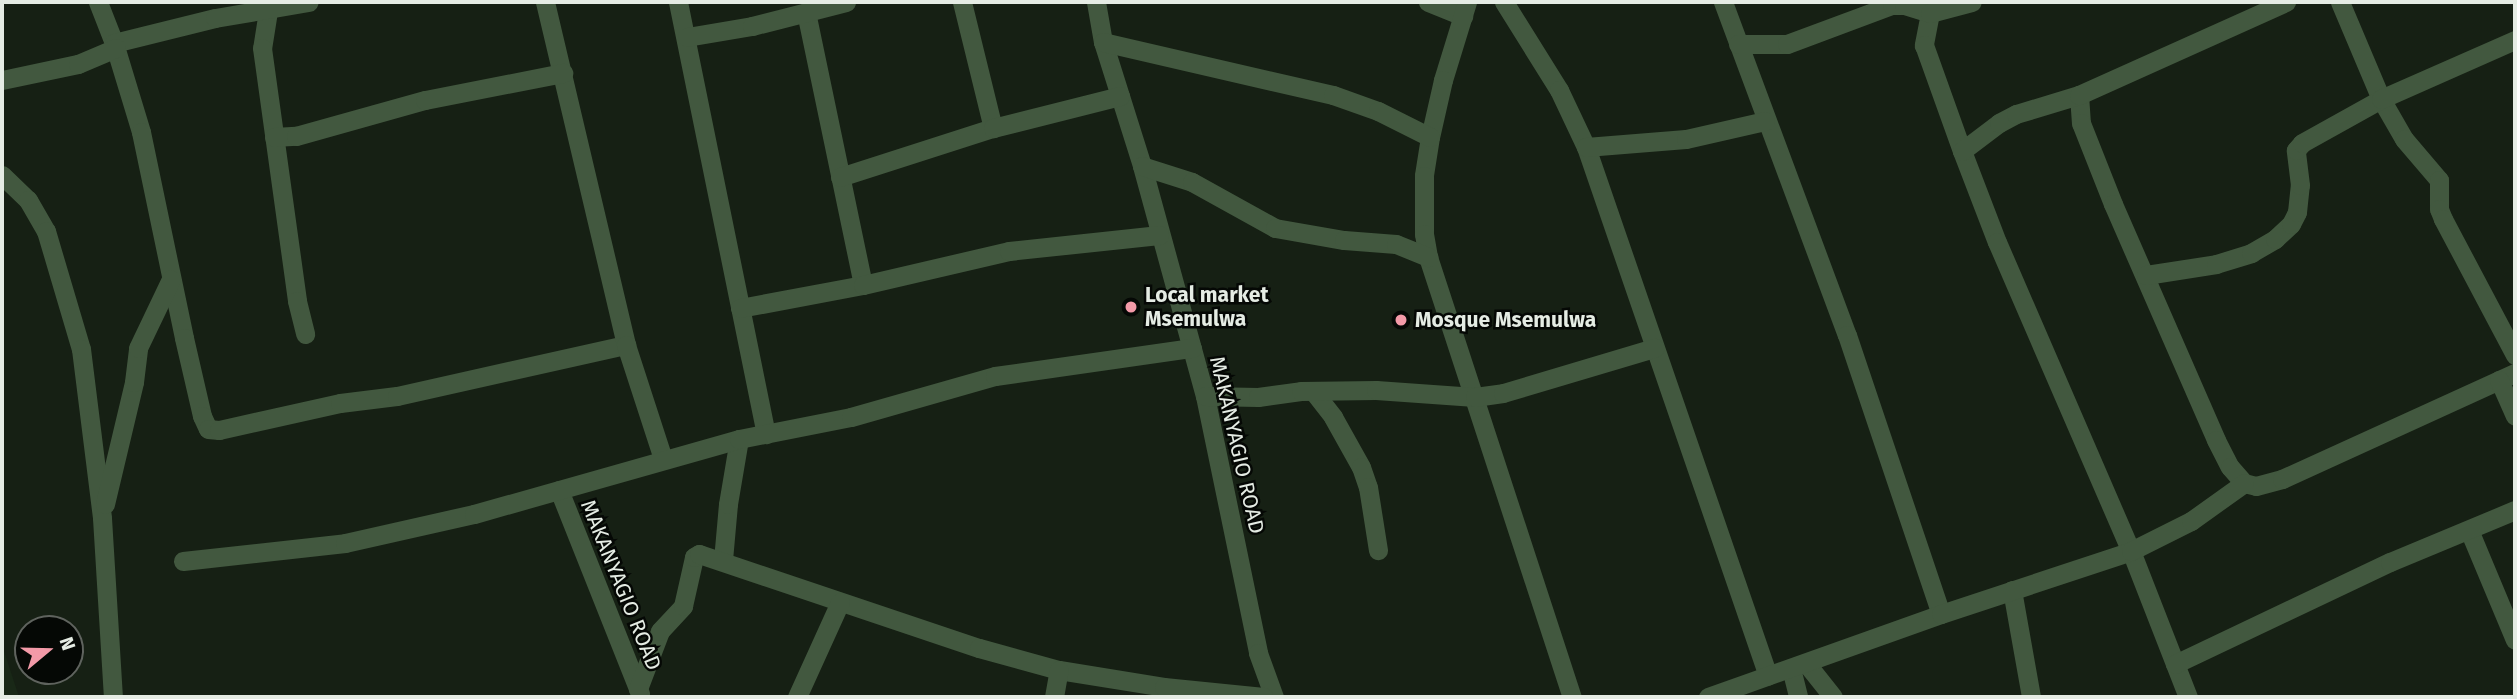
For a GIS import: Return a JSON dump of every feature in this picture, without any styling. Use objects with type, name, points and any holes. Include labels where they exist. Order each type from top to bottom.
[{"type":"street","points":[[98,2],[115,46],[146,156],[202,416],[208,429],[219,430],[340,403],[397,396],[626,345]]},
{"type":"street","points":[[2,80],[78,64],[115,46],[215,18],[309,2]]},
{"type":"street","points":[[545,2],[626,345],[663,458]]},
{"type":"street","points":[[678,2],[766,434]]},
{"type":"street","points":[[687,37],[752,26],[846,2]]},
{"type":"street","points":[[962,2],[992,128]]},
{"type":"street","name":"MAKANYAGIO ROAD","points":[[1096,2],[1103,42],[1142,166],[1205,396],[1258,653],[1274,697]]},
{"type":"street","points":[[1428,2],[1465,9],[1430,137],[1422,214],[1428,257],[1572,697]]},
{"type":"street","points":[[1504,2],[1559,90],[1586,148],[1768,676]]},
{"type":"street","points":[[1723,2],[1765,121],[1847,335],[1941,614]]},
{"type":"street","points":[[1738,44],[1787,44],[1892,5],[1904,5],[1930,13],[1972,2]]},
{"type":"street","points":[[1962,151],[1998,123],[2017,114],[2079,95],[2286,2]]},
{"type":"street","points":[[2340,2],[2381,99],[2404,139],[2439,180],[2439,209],[2443,219],[2515,355]]},
{"type":"street","points":[[268,11],[261,41],[297,301],[305,334]]},
{"type":"street","points":[[806,12],[863,285]]},
{"type":"street","points":[[1930,13],[1924,36],[1926,52],[1962,151],[1997,242],[2132,551],[2188,697]]},
{"type":"street","points":[[2146,275],[2217,264],[2251,253],[2275,239],[2291,224],[2297,212],[2300,195],[2296,157],[2298,146],[2381,99],[2515,40]]},
{"type":"street","points":[[1103,42],[1334,95],[1378,111],[1430,137]]},
{"type":"street","points":[[274,137],[296,136],[425,100],[563,73]]},
{"type":"street","points":[[2079,95],[2081,123],[2216,440],[2230,467],[2244,483],[2256,486],[2282,479],[2507,376],[2515,416]]},
{"type":"street","points":[[840,177],[992,128],[1121,96]]},
{"type":"street","points":[[1586,148],[1686,139],[1765,121]]},
{"type":"street","points":[[1142,166],[1192,182],[1275,228],[1344,240],[1396,244],[1428,257]]},
{"type":"street","points":[[2,175],[28,200],[46,231],[61,272],[81,349],[102,518],[113,697]]},
{"type":"street","points":[[740,308],[863,285],[1009,251],[1159,235]]},
{"type":"street","points":[[102,518],[134,382],[138,348],[171,279]]},
{"type":"street","points":[[183,561],[345,543],[474,514],[663,458],[739,439],[851,418],[995,376],[1192,348]]},
{"type":"street","points":[[1205,396],[1258,397],[1313,391],[1376,390],[1475,397],[1503,393],[1654,348]]},
{"type":"street","points":[[1313,391],[1334,417],[1361,467],[1368,487],[1378,551]]},
{"type":"street","points":[[723,560],[727,504],[739,439]]},
{"type":"street","points":[[1708,697],[1941,614],[2132,551],[2191,521],[2244,483]]},
{"type":"street","name":"MAKANYAGIO ROAD","points":[[559,490],[640,693]]},
{"type":"street","points":[[2175,664],[2390,562],[2515,510]]},
{"type":"street","points":[[2469,530],[2515,640]]},
{"type":"street","points":[[640,693],[660,631],[684,606],[694,557],[699,554],[979,648],[1059,670],[1214,694],[1264,697]]},
{"type":"street","points":[[2012,590],[2031,697]]},
{"type":"street","points":[[797,697],[840,602]]},
{"type":"street","points":[[1798,665],[1798,697]]},
{"type":"street","points":[[1798,665],[1833,697]]},
{"type":"street","points":[[1054,697],[1059,670]]},
{"type":"shaded area","points":[[2,645],[19,697],[2,697]]},
{"type":"place","name":"Local market Msemulwa","points":[[1131,307]]},
{"type":"place","name":"Mosque Msemulwa","points":[[1401,320]]}]
